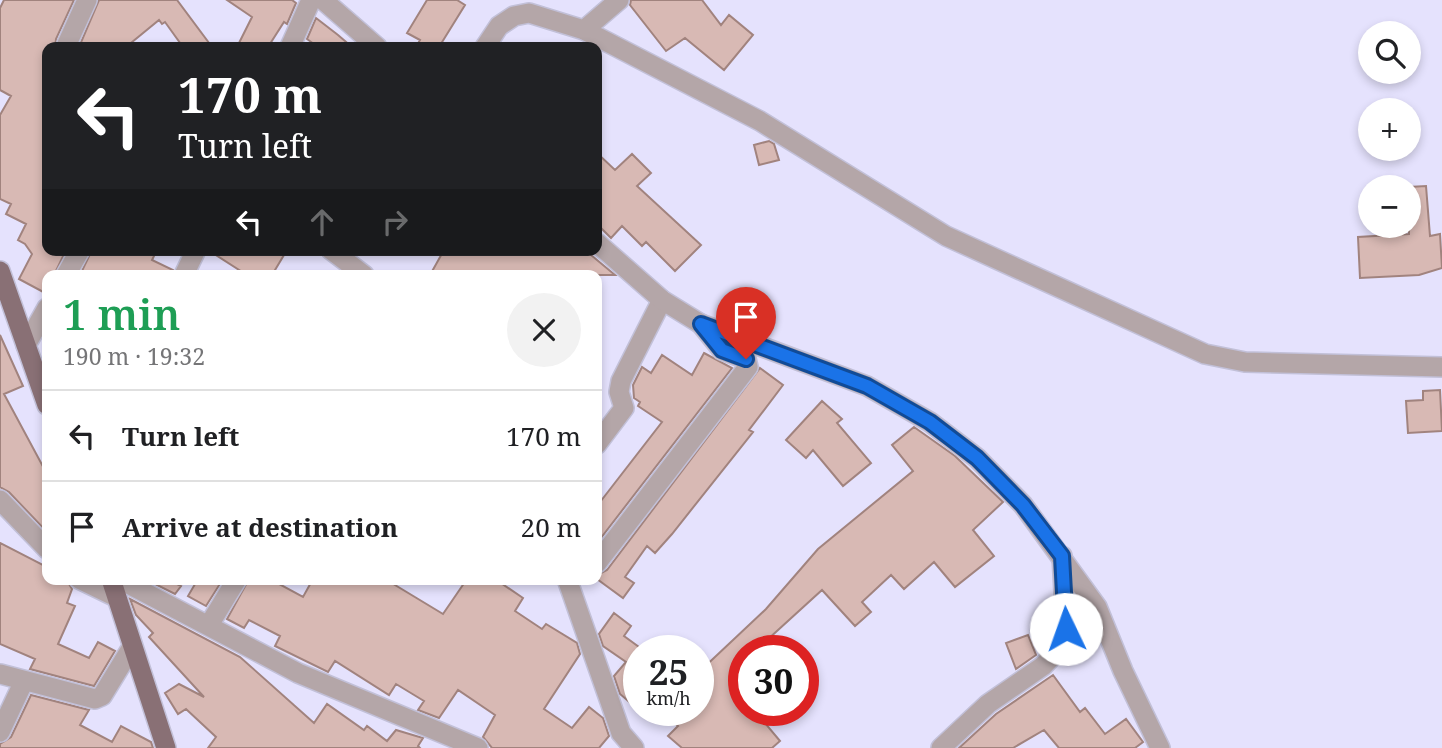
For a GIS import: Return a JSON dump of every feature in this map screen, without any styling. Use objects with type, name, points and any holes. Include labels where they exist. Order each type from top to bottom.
[{"type":"main road","points":[[0,271],[42,391]]},
{"type":"main road","points":[[115,585],[132,647],[166,748]]},
{"type":"street","points":[[68,42],[87,0]]},
{"type":"street","points":[[292,42],[311,0]]},
{"type":"street","points":[[323,0],[371,42]]},
{"type":"street","points":[[584,30],[619,0]]},
{"type":"street","points":[[488,42],[499,26],[514,16],[528,13],[584,30],[760,121],[946,236],[1205,354],[1245,362],[1442,367]]},
{"type":"street","points":[[602,247],[662,300],[701,324],[867,386],[930,422],[977,458],[1023,505],[1097,607],[1123,671],[1160,748]]},
{"type":"street","points":[[339,256],[357,270]]},
{"type":"street","points":[[602,437],[624,408],[619,387],[662,300]]},
{"type":"street","points":[[26,345],[42,317]]},
{"type":"street","points":[[602,557],[748,367],[746,359],[722,350],[701,324]]},
{"type":"street","points":[[0,500],[42,544]]},
{"type":"street","points":[[941,748],[988,704],[1042,666],[1061,647],[1066,629],[1062,556]]},
{"type":"street","points":[[115,585],[209,625],[298,673],[478,748]]},
{"type":"street","points":[[209,625],[233,585]]},
{"type":"street","points":[[575,585],[621,733],[634,748]]},
{"type":"street","points":[[0,674],[95,699],[102,696],[132,647]]},
{"type":"street","points":[[0,732],[24,681]]},
{"type":"building","points":[[4,0],[74,0],[56,42],[42,42],[42,256],[63,256],[56,270],[42,270],[42,291],[19,279],[32,254],[25,244],[18,240],[26,224],[6,214],[11,204],[0,199],[0,115],[11,96],[0,90],[0,8]]},
{"type":"building","points":[[99,0],[177,0],[208,42],[179,42],[165,22],[162,24],[159,20],[132,42],[81,42]]},
{"type":"building","points":[[227,0],[292,0],[296,3],[287,24],[284,22],[271,42],[240,42],[252,17]]},
{"type":"building","points":[[427,0],[457,0],[465,5],[442,42],[419,42],[420,40],[407,33]]},
{"type":"building","points":[[631,0],[702,0],[721,25],[729,15],[753,35],[724,70],[685,38],[666,51],[630,5]]},
{"type":"building","points":[[316,18],[346,42],[311,42],[307,39]]},
{"type":"building","points":[[769,141],[774,144],[779,160],[759,165],[754,145]]},
{"type":"building","points":[[632,154],[651,173],[637,186],[701,245],[675,271],[646,242],[642,246],[622,226],[611,238],[602,229],[602,158],[615,170]]},
{"type":"building","points":[[1421,186],[1426,186],[1430,236],[1440,234],[1442,268],[1419,275],[1360,278],[1358,238],[1421,238]]},
{"type":"building","points":[[89,256],[154,256],[152,260],[173,270],[82,270]]},
{"type":"building","points":[[217,256],[283,256],[275,270],[239,270]]},
{"type":"building","points":[[441,256],[592,256],[615,275],[602,275],[602,270],[433,270]]},
{"type":"building","points":[[0,335],[23,386],[4,394],[42,465],[42,527],[9,492],[0,487]]},
{"type":"building","points":[[704,353],[732,368],[602,537],[602,500],[662,422],[638,406],[640,402],[634,398],[633,385],[642,367],[651,373],[662,355],[692,375]]},
{"type":"building","points":[[760,368],[783,385],[749,430],[753,432],[672,534],[655,553],[647,546],[625,577],[634,583],[623,598],[602,583],[602,572],[607,570]]},
{"type":"building","points":[[1440,390],[1442,431],[1408,433],[1406,401],[1423,400],[1423,391]]},
{"type":"building","points":[[822,401],[842,419],[837,423],[871,463],[843,486],[813,450],[806,458],[786,440]]},
{"type":"building","points":[[914,427],[955,456],[1003,502],[973,530],[994,556],[955,587],[934,562],[904,589],[891,575],[862,602],[871,612],[855,626],[822,590],[773,635],[738,635],[766,609],[818,549],[913,471],[892,445]]},
{"type":"building","points":[[0,543],[42,564],[42,585],[70,585],[72,589],[67,603],[75,606],[58,644],[89,658],[98,642],[115,651],[94,686],[30,669],[35,659],[0,644]]},
{"type":"building","points":[[157,585],[181,586],[175,594]]},
{"type":"building","points":[[194,585],[219,585],[206,606],[188,596]]},
{"type":"building","points":[[246,585],[281,585],[303,597],[310,585],[395,585],[443,614],[463,585],[504,585],[523,598],[515,611],[542,629],[546,624],[577,643],[580,654],[544,709],[572,728],[589,707],[603,718],[609,736],[599,748],[492,748],[483,737],[495,715],[458,690],[439,718],[418,710],[424,701],[396,684],[389,695],[335,661],[328,672],[275,646],[280,636],[249,620],[244,628],[227,619]]},
{"type":"building","points":[[130,599],[240,657],[314,723],[327,704],[364,730],[367,726],[387,741],[396,730],[423,738],[418,746],[420,748],[208,748],[216,737],[186,709],[178,714],[165,693],[179,684],[204,697],[149,637],[153,633],[136,615]]},
{"type":"building","points":[[614,613],[631,626],[623,635],[623,660],[603,646],[599,634]]},
{"type":"building","points":[[1028,635],[1036,655],[1016,669],[1006,643]]},
{"type":"building","points":[[728,645],[728,726],[767,726],[780,741],[772,748],[682,748],[668,736],[678,726],[714,726],[714,658]]},
{"type":"building","points":[[623,666],[623,697],[620,694],[614,676]]},
{"type":"building","points":[[1053,675],[1080,712],[1085,708],[1105,734],[1126,719],[1143,742],[1135,748],[1059,748],[1044,730],[1013,748],[959,748],[996,714]]},
{"type":"building","points":[[31,695],[89,710],[80,725],[112,742],[121,726],[151,742],[153,748],[0,748],[0,744],[11,737]]},
{"type":"route","points":[[746,359],[722,350],[701,324],[867,386],[930,422],[977,458],[1023,505],[1062,556],[1066,629]]}]
